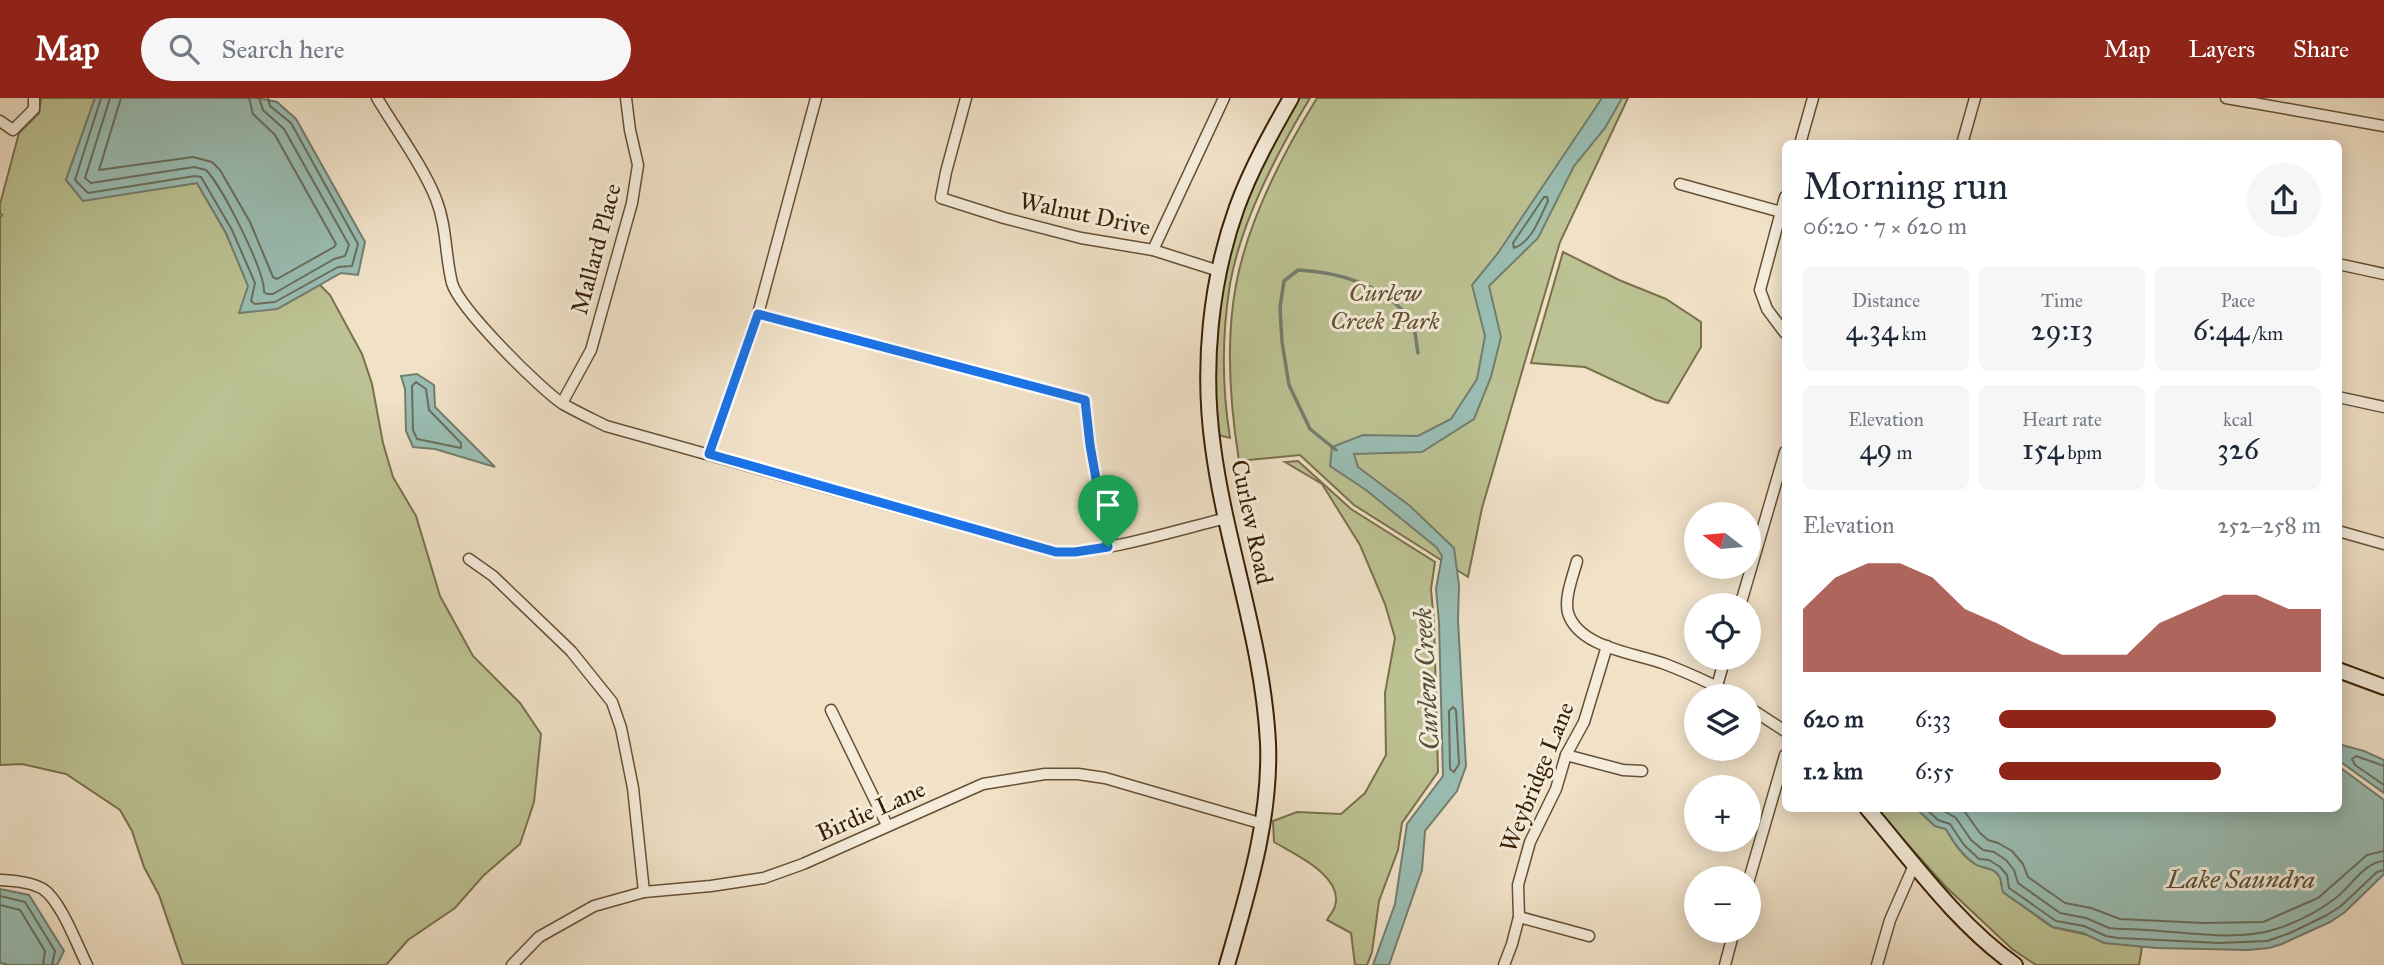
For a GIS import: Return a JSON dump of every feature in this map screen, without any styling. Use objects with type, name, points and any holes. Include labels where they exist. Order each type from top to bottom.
[{"type":"main road","name":"Curlew Road","points":[[1227,965],[1253,873],[1263,824],[1268,776],[1266,708],[1259,663],[1213,447],[1209,408],[1210,331],[1219,271],[1241,197],[1265,143],[1291,98]]},
{"type":"main road","points":[[2342,671],[2384,687]]},
{"type":"main road","points":[[1870,812],[1961,917],[2015,965]]},
{"type":"street","points":[[0,121],[13,130],[34,108],[34,98]]},
{"type":"street","points":[[377,98],[437,201],[456,293],[470,312],[537,382],[562,403],[606,426],[1056,552],[1108,547],[1227,518]]},
{"type":"street","name":"Mallard Place","points":[[562,403],[591,350],[632,203],[638,165],[626,98]]},
{"type":"street","points":[[709,454],[758,314],[816,98]]},
{"type":"street","name":"Walnut Drive","points":[[966,98],[941,198],[1081,238],[1153,250],[1219,271]]},
{"type":"street","points":[[1153,250],[1224,98]]},
{"type":"street","points":[[1801,140],[1813,98]]},
{"type":"street","points":[[1963,140],[1975,98]]},
{"type":"street","points":[[2226,98],[2384,126]]},
{"type":"street","points":[[1680,184],[1781,212]]},
{"type":"street","points":[[1782,208],[1760,290],[1767,309],[1782,329]]},
{"type":"street","points":[[2342,265],[2384,274]]},
{"type":"street","points":[[758,314],[1085,400],[1108,547]]},
{"type":"street","points":[[2342,398],[2384,407]]},
{"type":"street","points":[[1744,593],[1782,462]]},
{"type":"street","points":[[2342,532],[2384,544]]},
{"type":"street","points":[[469,559],[493,576],[571,651],[612,702],[621,728],[633,788],[644,892]]},
{"type":"street","points":[[1577,561],[1567,611],[1574,626],[1585,636],[1607,646],[1664,664],[1712,684]]},
{"type":"street","name":"Weybridge Lane","points":[[1504,965],[1518,917],[1518,885],[1530,842],[1556,789],[1566,755],[1584,722],[1607,646]]},
{"type":"street","points":[[831,710],[887,825]]},
{"type":"street","points":[[1761,715],[1782,729]]},
{"type":"street","points":[[1566,755],[1623,770],[1642,771]]},
{"type":"street","points":[[1753,866],[1782,765]]},
{"type":"street","name":"Birdie Lane","points":[[512,965],[539,937],[594,906],[644,892],[711,886],[764,877],[803,864],[983,784],[1056,774],[1105,778],[1263,824]]},
{"type":"street","points":[[1877,965],[1890,920],[1915,863]]},
{"type":"street","points":[[0,880],[26,883],[42,889],[53,899],[87,965]]},
{"type":"street","points":[[1518,917],[1589,936]]},
{"type":"street","points":[[1725,965],[1731,943]]},
{"type":"green space","points":[[41,98],[95,98],[66,180],[83,200],[197,183],[226,233],[249,286],[277,309],[320,285],[330,295],[362,354],[372,384],[383,443],[393,477],[416,516],[440,596],[473,656],[520,703],[541,734],[534,802],[520,844],[483,876],[455,908],[408,940],[386,965],[183,965],[159,895],[144,867],[132,831],[120,810],[66,774],[22,764],[0,765],[0,204],[19,133],[39,113]]},
{"type":"green space","points":[[1299,98],[1310,98],[1262,188],[1235,260],[1230,284],[1224,361],[1230,438],[1218,435],[1216,390],[1216,346],[1229,259],[1256,176]]},
{"type":"green space","name":"Curlew Creek Park","points":[[1317,98],[1628,98],[1560,242],[1482,508],[1468,577],[1354,505],[1300,455],[1239,461],[1230,373],[1236,285],[1249,236],[1268,188]]},
{"type":"green space","points":[[1563,252],[1619,280],[1666,299],[1701,322],[1701,347],[1668,403],[1585,367],[1531,363]]},
{"type":"green space","points":[[1298,461],[1351,509],[1435,562],[1431,589],[1438,772],[1402,823],[1398,850],[1379,901],[1372,952],[1367,965],[1355,965],[1351,933],[1327,920],[1335,906],[1336,895],[1332,885],[1315,867],[1274,842],[1273,821],[1297,812],[1341,814],[1365,793],[1386,755],[1385,693],[1395,638],[1385,604],[1360,545],[1322,484],[1285,462]]},
{"type":"green space","points":[[1879,812],[1920,812],[1935,826],[1946,829],[1970,861],[1997,873],[2003,892],[2052,927],[2142,947],[2139,965],[2036,965],[2012,949],[1946,887]]},
{"type":"water","points":[[95,98],[258,98],[277,102],[296,119],[365,242],[358,275],[341,273],[277,309],[239,313],[248,286],[226,233],[197,183],[83,201],[66,180]]},
{"type":"water","points":[[1602,98],[1622,98],[1605,128],[1574,166],[1538,238],[1489,286],[1501,337],[1491,377],[1474,419],[1422,452],[1354,454],[1358,467],[1410,506],[1454,548],[1459,585],[1458,620],[1466,766],[1457,791],[1425,831],[1422,870],[1389,965],[1373,965],[1395,904],[1407,824],[1443,776],[1436,589],[1442,556],[1436,547],[1366,490],[1330,466],[1332,447],[1363,435],[1418,436],[1451,419],[1477,379],[1485,336],[1472,285],[1498,253]]},
{"type":"water","points":[[417,374],[434,385],[435,407],[495,467],[435,449],[413,447],[406,431],[405,389],[401,376]]},
{"type":"water","points":[[2342,745],[2384,760],[2384,793],[2342,763]]},
{"type":"water","name":"Lake Saundra","points":[[2342,769],[2384,800],[2384,874],[2345,912],[2330,922],[2269,948],[2157,948],[2104,943],[2083,933],[2053,927],[2003,892],[1997,873],[1970,860],[1958,848],[1946,829],[1935,826],[1920,812],[2342,812]]},
{"type":"water","points":[[0,889],[29,895],[64,951],[57,965],[0,963]]},
{"type":"waterway","points":[[1336,450],[1310,429],[1289,385],[1280,308],[1284,281],[1298,270],[1314,271],[1345,278],[1375,290],[1389,298],[1411,321],[1418,353]]},
{"type":"route","points":[[758,314],[1085,400],[1108,547],[1056,552],[709,454],[758,314]]},
{"type":"water label","name":"Curlew Creek","points":[[1426,679]]}]
